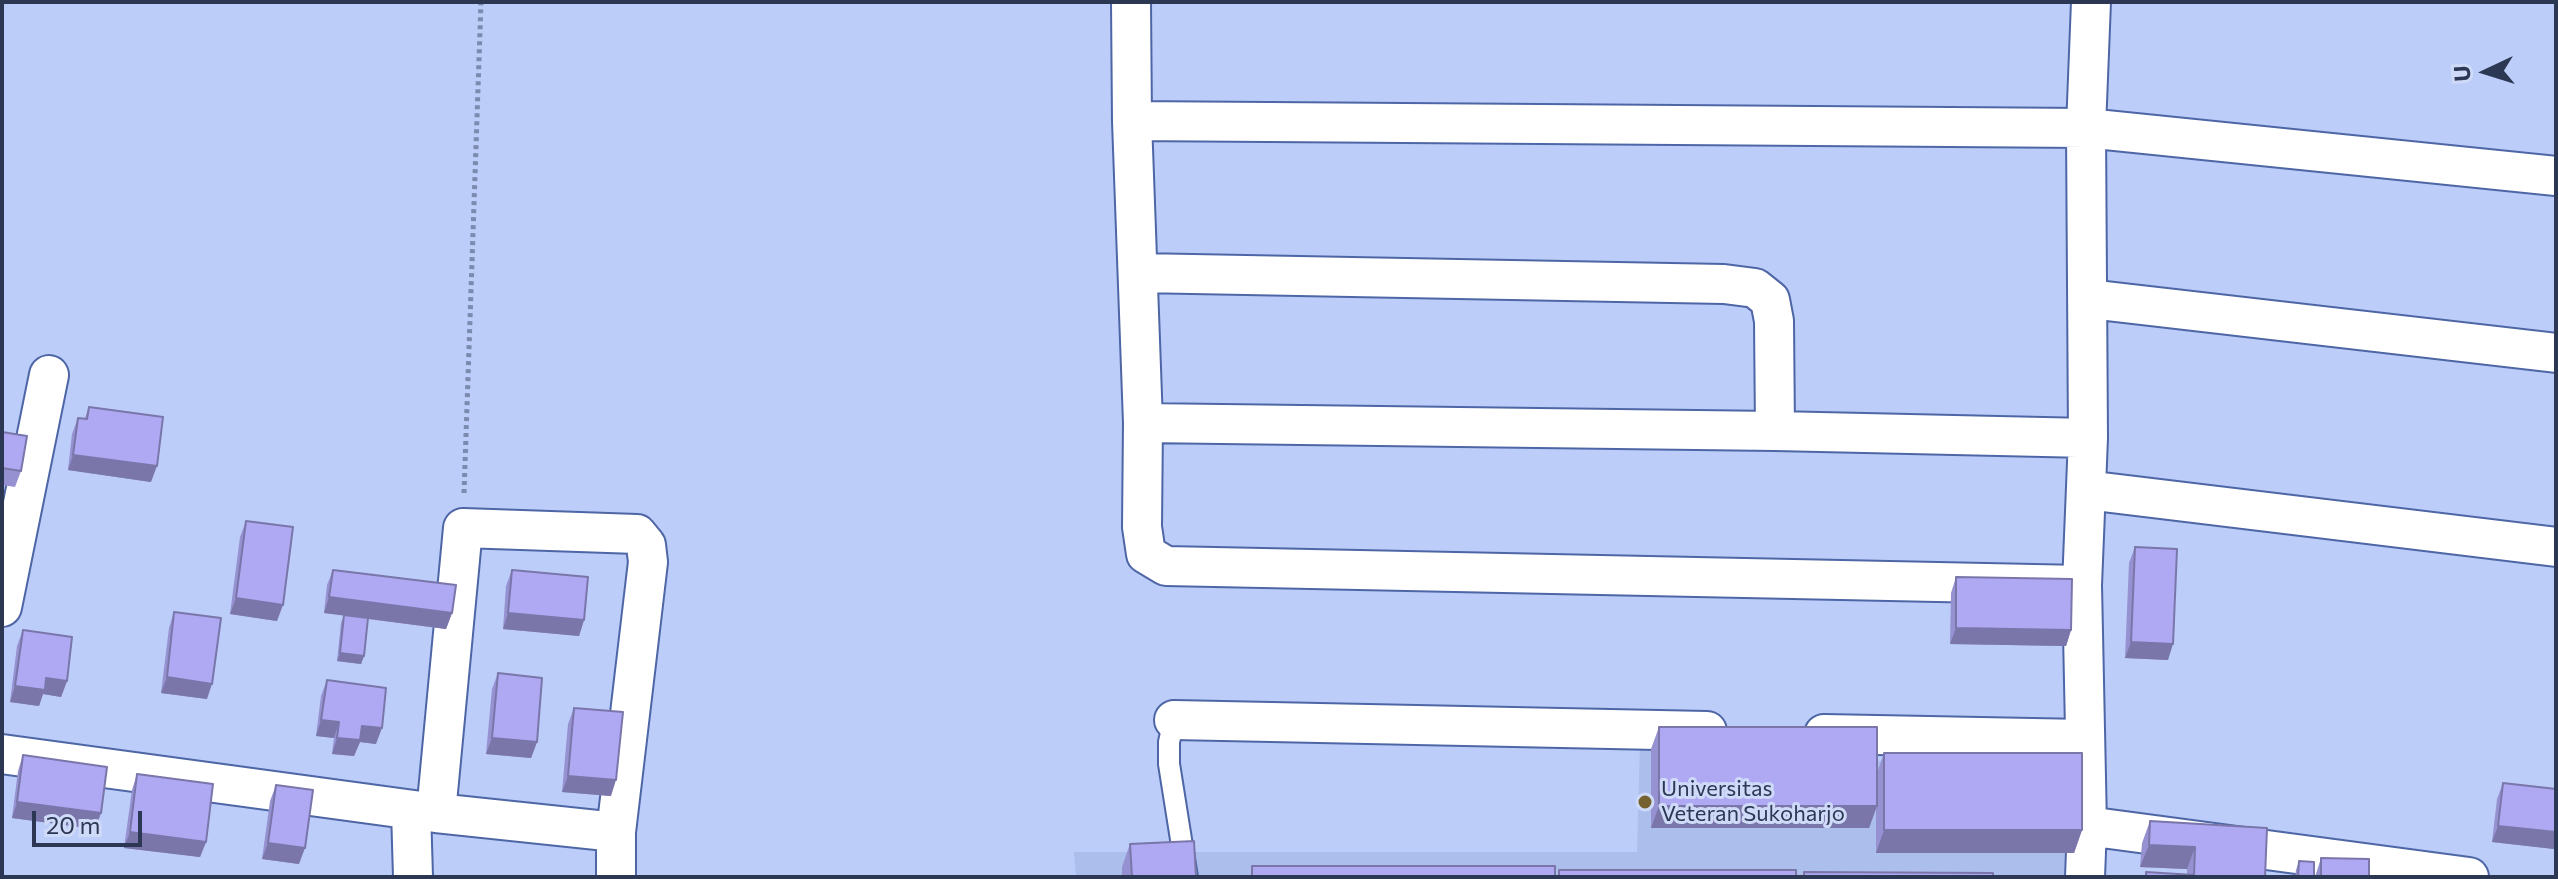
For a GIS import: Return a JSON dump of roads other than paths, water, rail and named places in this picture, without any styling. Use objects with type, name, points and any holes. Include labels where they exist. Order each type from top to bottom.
[{"type":"street","points":[[1131,2],[1143,423],[1142,527],[1146,554],[1166,566],[2082,585]]},
{"type":"street","points":[[2085,877],[2087,826],[2082,585],[2088,438],[2086,128],[2091,2]]},
{"type":"street","points":[[1132,121],[2086,128],[2556,176]]},
{"type":"street","points":[[1139,273],[1724,284],[1755,288],[1770,300],[1774,321],[1775,431]]},
{"type":"street","points":[[2089,299],[2556,353]]},
{"type":"street","points":[[2,607],[49,375]]},
{"type":"street","points":[[1143,423],[2088,438]]},
{"type":"street","points":[[2086,490],[2556,547]]},
{"type":"street","points":[[413,877],[463,528],[637,534],[646,545],[648,562],[616,832],[616,877]]},
{"type":"street","points":[[1174,720],[1749,732]]},
{"type":"street","points":[[1796,733],[2084,739]]},
{"type":"street","points":[[2,754],[424,812],[616,832]]},
{"type":"street","points":[[2087,826],[2469,877]]},
{"type":"lane","points":[[1174,720],[1169,742],[1169,764],[1187,877]]},
{"type":"place","name":"Universitas Veteran Sukoharjo","points":[[1645,802]]}]
